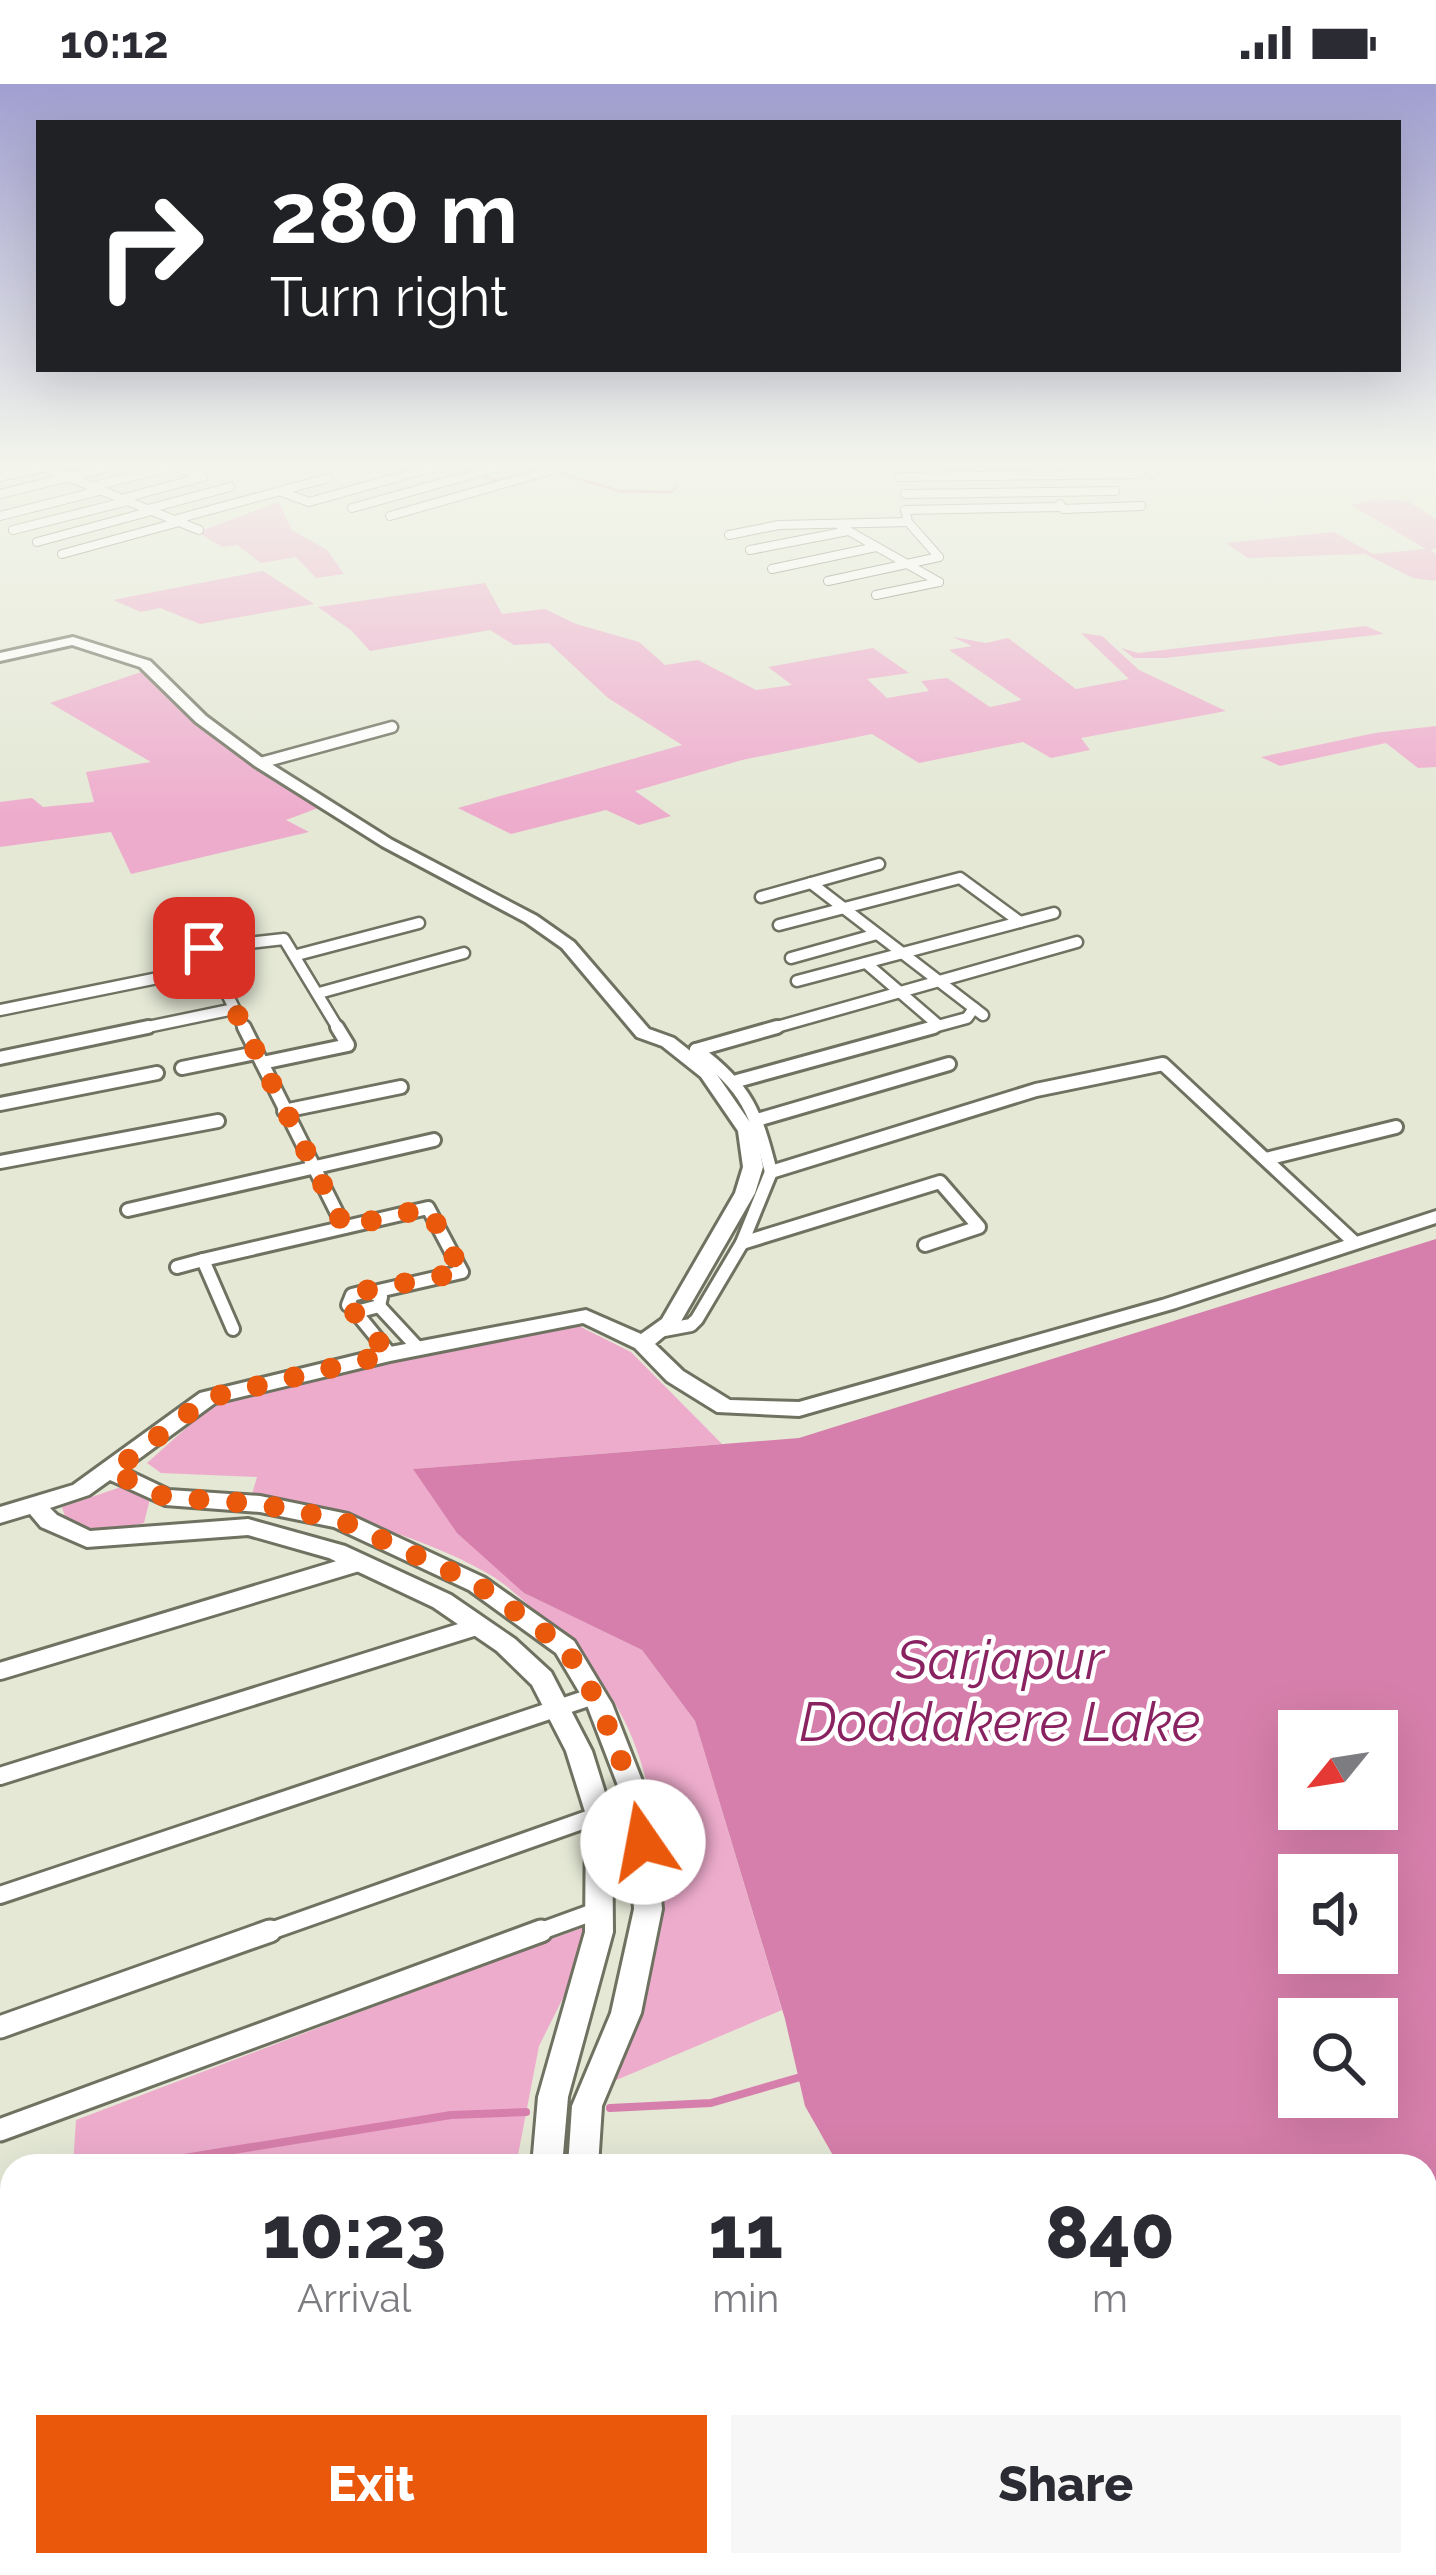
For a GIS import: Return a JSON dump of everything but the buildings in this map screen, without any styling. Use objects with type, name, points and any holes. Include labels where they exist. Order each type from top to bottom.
[{"type":"street","points":[[876,595],[928,584]]},
{"type":"street","points":[[0,657],[61,641],[133,657],[159,675],[201,719],[260,763],[370,833],[531,919],[568,945],[644,1033],[668,1042],[706,1073],[746,1131],[753,1167],[745,1193],[670,1323],[650,1337]]},
{"type":"street","points":[[260,763],[392,727]]},
{"type":"street","points":[[761,897],[879,864]]},
{"type":"street","points":[[779,926],[960,878],[1020,922]]},
{"type":"street","points":[[737,1081],[978,1012],[811,883]]},
{"type":"street","points":[[796,981],[1054,913]]},
{"type":"street","points":[[297,955],[418,923]]},
{"type":"street","points":[[790,958],[877,934]]},
{"type":"street","points":[[182,1068],[259,1058],[349,1045],[284,939],[204,948],[212,967],[259,1058],[313,1169],[344,1227]]},
{"type":"street","points":[[0,1516],[81,1490],[112,1472],[208,1398],[389,1354],[586,1316],[650,1337],[691,1325],[742,1243],[771,1172],[753,1102],[737,1081],[695,1050],[1077,942]]},
{"type":"street","points":[[319,993],[464,953]]},
{"type":"street","points":[[866,963],[937,1024]]},
{"type":"street","points":[[0,1010],[212,967]]},
{"type":"street","points":[[0,1058],[234,1009]]},
{"type":"street","points":[[757,1120],[949,1064]]},
{"type":"street","points":[[771,1172],[1036,1090],[1162,1064],[1354,1241]]},
{"type":"street","points":[[0,1104],[157,1073]]},
{"type":"street","points":[[284,1111],[401,1087]]},
{"type":"street","points":[[0,1162],[218,1121]]},
{"type":"street","points":[[1266,1159],[1396,1127]]},
{"type":"street","points":[[128,1210],[434,1140]]},
{"type":"street","points":[[742,1243],[940,1182],[979,1228],[925,1245]]},
{"type":"street","points":[[177,1267],[428,1208],[462,1272],[376,1299],[352,1295],[347,1302],[389,1354]]},
{"type":"street","points":[[650,1337],[675,1376],[725,1407],[799,1409],[1169,1304],[1436,1217]]},
{"type":"street","points":[[203,1260],[232,1329]]},
{"type":"street","points":[[376,1299],[418,1348]]},
{"type":"street","points":[[112,1472],[165,1497],[260,1504],[340,1520],[477,1584],[565,1647],[594,1696],[640,1809],[648,1909],[626,2013],[587,2106],[584,2154]]},
{"type":"street","points":[[35,1505],[49,1521],[87,1539],[248,1528],[358,1562],[442,1601],[542,1679],[579,1751],[598,1815],[599,1932],[554,2097],[548,2154]]},
{"type":"street","points":[[0,1671],[358,1562]]},
{"type":"street","points":[[0,1776],[479,1626]]},
{"type":"street","points":[[0,1895],[594,1696]]},
{"type":"street","points":[[0,2027],[598,1815]]},
{"type":"street","points":[[0,2130],[598,1910]]},
{"type":"shaded area","points":[[194,584],[283,584],[314,604],[200,624],[160,608],[141,612],[113,600]]},
{"type":"shaded area","points":[[486,584],[502,614],[545,609],[576,624],[639,642],[665,665],[698,660],[756,690],[792,685],[768,667],[873,648],[909,673],[867,679],[887,698],[929,691],[921,681],[947,678],[990,707],[1022,700],[949,650],[972,646],[953,637],[986,643],[1008,638],[1076,689],[1129,679],[1081,633],[1102,636],[1139,670],[1226,711],[1081,738],[1090,750],[1051,758],[1023,742],[919,763],[872,734],[742,760],[635,791],[671,816],[639,825],[606,810],[511,834],[458,808],[682,745],[608,698],[549,643],[514,645],[490,630],[370,651],[352,631],[318,607]]},
{"type":"shaded area","points":[[1366,626],[1384,634],[1165,658],[1134,658],[1121,648],[1138,653]]},
{"type":"shaded area","points":[[147,670],[259,768],[318,808],[286,820],[309,832],[131,874],[111,832],[0,847],[0,802],[32,798],[43,807],[94,802],[86,772],[151,762],[50,703]]},
{"type":"shaded area","points":[[1436,726],[1436,767],[1418,768],[1386,743],[1280,766],[1261,757],[1375,733]]},
{"type":"shaded area","points":[[577,1325],[631,1352],[722,1444],[414,1469],[524,1593],[642,1650],[695,1721],[782,2010],[607,2084],[658,1889],[645,1777],[621,1713],[602,1684],[520,1598],[496,1578],[460,1559],[372,1526],[252,1494],[257,1477],[161,1473],[147,1463],[203,1413],[234,1396]]},
{"type":"shaded area","points":[[127,1485],[150,1499],[144,1523],[95,1534],[66,1520],[62,1507]]},
{"type":"shaded area","points":[[586,1926],[568,1988],[539,2046],[518,2154],[74,2154],[76,2120]]},
{"type":"water","name":"Sarjapur Doddakere Lake","points":[[1436,1239],[1436,2154],[832,2154],[805,2106],[785,2019],[695,1721],[642,1650],[524,1593],[457,1533],[413,1469],[799,1438]]},
{"type":"waterway","points":[[610,2108],[711,2103],[804,2076]]},
{"type":"waterway","points":[[209,2154],[451,2115],[526,2112]]},
{"type":"route","points":[[204,948],[344,1227],[428,1208],[462,1272],[362,1291],[349,1298],[348,1305],[389,1354],[208,1398],[176,1418],[112,1472],[165,1497],[260,1504],[340,1520],[477,1584],[565,1647],[599,1704],[640,1809],[643,1842]]}]
